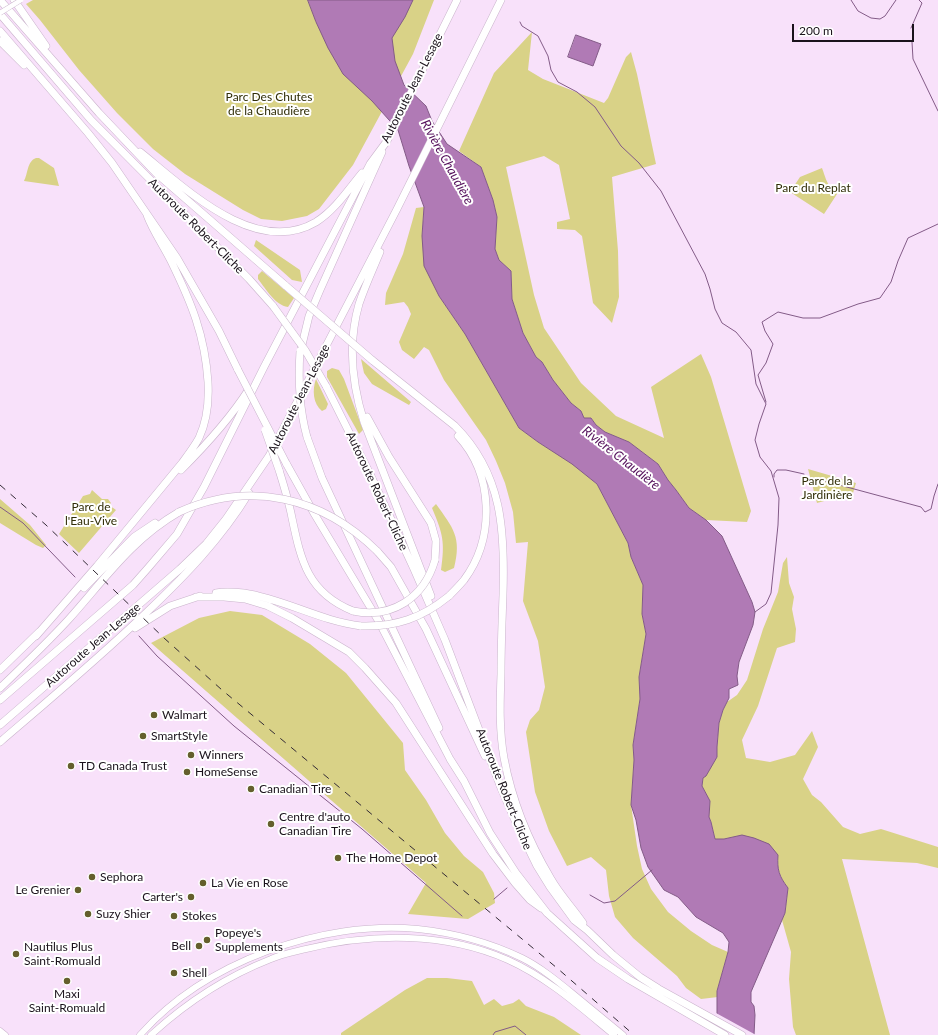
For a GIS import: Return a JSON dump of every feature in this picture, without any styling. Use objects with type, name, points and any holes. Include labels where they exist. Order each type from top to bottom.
[{"type":"highway","points":[[0,0],[99,113],[161,178],[385,371],[460,439],[473,457],[482,481],[487,507],[486,525],[475,561],[464,580],[449,596],[427,611],[404,622],[385,626],[361,626],[335,621],[258,594],[219,592],[196,597],[170,606],[124,634]]},
{"type":"highway","points":[[14,0],[35,32],[53,55],[60,69]]},
{"type":"highway","name":"Autoroute Jean-Lesage","points":[[0,700],[133,585],[162,553],[184,522],[204,487],[264,367],[370,164],[387,141],[457,0]]},
{"type":"highway","name":"Autoroute Jean-Lesage","points":[[0,725],[160,587],[206,544],[269,456],[397,209],[501,0]]},
{"type":"highway","name":"Autoroute Robert-Cliche","points":[[0,13],[100,128],[244,273],[273,306],[305,350],[336,403],[386,507],[445,640],[501,788],[520,831],[544,877],[560,902],[574,920],[640,977],[685,1004],[742,1035]]},
{"type":"highway","name":"Autoroute Robert-Cliche","points":[[0,31],[112,163],[147,215],[160,231],[177,258],[218,330],[286,463],[315,515],[378,620],[450,759],[464,781],[490,833],[502,852],[547,913],[597,958],[628,979],[725,1035]]},
{"type":"highway","points":[[0,41],[54,94]]},
{"type":"highway","points":[[123,138],[182,187],[216,210],[235,221],[248,226],[274,232],[286,232],[300,228],[315,222],[326,215],[338,203],[370,164]]},
{"type":"highway","points":[[387,141],[309,316],[300,351],[299,393],[301,410],[307,437],[322,478],[464,781]]},
{"type":"highway","points":[[397,209],[360,304],[354,335],[353,369],[358,402],[364,422],[432,599],[445,640]]},
{"type":"highway","points":[[36,636],[147,507],[192,450],[199,437],[206,414],[208,395],[206,359],[200,329],[181,282],[152,228],[147,215]]},
{"type":"highway","points":[[147,507],[201,450],[242,400],[264,367]]},
{"type":"highway","points":[[253,400],[279,470],[292,518],[295,537],[305,566],[311,577],[323,594],[332,601],[353,611],[369,614],[396,608],[412,598],[424,586],[435,560],[436,541],[431,523],[373,430],[362,404],[353,369]]},
{"type":"highway","points":[[385,371],[455,426],[478,455],[493,488],[502,526],[504,553],[500,707],[504,758],[514,798],[525,829],[551,879],[587,930]]},
{"type":"highway","points":[[0,742],[124,634],[190,570],[225,530],[254,484],[269,456]]},
{"type":"highway","points":[[0,670],[36,636],[134,537],[147,527],[204,502],[235,496],[264,496],[279,498],[303,504],[327,514],[353,529],[377,551],[391,568],[426,630],[501,788]]},
{"type":"highway","points":[[0,688],[68,620],[132,547],[164,521],[179,512]]},
{"type":"highway","points":[[196,597],[245,599],[268,606],[292,618],[349,652],[396,703],[504,868],[530,900],[547,913]]},
{"type":"main road","points":[[140,1035],[164,1011],[195,988],[217,974],[267,951],[330,934],[374,929],[404,928],[442,932],[477,940],[524,959],[560,983],[623,1035]]},
{"type":"main road","points":[[151,1035],[167,1020],[200,995],[235,975],[270,959],[333,943],[397,938],[419,938],[459,944],[508,960],[533,972],[556,988],[614,1035]]},
{"type":"main road","points":[[0,1031],[5,1035]]},
{"type":"street","points":[[0,13],[21,0]]},
{"type":"green space","name":"Parc Des Chutes de la Chaudière","points":[[33,0],[434,0],[413,54],[353,165],[319,209],[307,216],[282,221],[261,219],[243,210],[185,174],[153,149],[117,113],[79,70],[26,4]]},
{"type":"green space","points":[[532,32],[528,70],[543,79],[604,103],[608,98],[626,57],[631,52],[656,164],[612,177],[618,251],[619,297],[612,323],[593,303],[582,236],[575,230],[557,229],[557,222],[570,219],[559,165],[544,156],[506,167],[534,295],[544,328],[581,383],[616,416],[664,438],[651,387],[701,354],[711,377],[751,511],[747,522],[706,520],[689,508],[658,464],[629,442],[605,432],[596,425],[591,418],[584,418],[581,411],[571,403],[553,380],[542,362],[536,357],[523,333],[512,299],[511,271],[499,260],[495,249],[497,217],[493,200],[481,167],[459,151],[494,73]]},
{"type":"green space","points":[[36,158],[39,158],[54,168],[59,186],[24,181],[29,165]]},
{"type":"green space","name":"Parc du Replat","points":[[822,168],[829,185],[835,190],[839,191],[824,214],[790,192],[800,177]]},
{"type":"green space","points":[[424,207],[422,236],[439,296],[465,334],[519,428],[538,442],[572,463],[597,484],[628,543],[631,557],[643,585],[642,614],[646,634],[639,677],[640,699],[633,745],[634,760],[631,805],[637,846],[642,869],[651,889],[668,912],[691,931],[712,945],[728,952],[717,991],[718,997],[701,999],[686,988],[677,976],[633,938],[615,917],[609,896],[606,870],[591,857],[567,866],[549,831],[535,792],[526,732],[530,720],[539,710],[545,687],[538,641],[523,601],[528,542],[516,543],[513,512],[505,483],[496,461],[486,440],[444,380],[429,350],[424,347],[414,359],[402,350],[399,342],[411,314],[408,307],[404,302],[385,305],[386,293],[403,254],[416,208]]},
{"type":"green space","points":[[256,240],[300,270],[302,282],[292,280],[254,246]]},
{"type":"green space","points":[[262,271],[294,298],[288,307],[283,306],[275,300],[258,279],[258,275]]},
{"type":"green space","points":[[361,359],[411,402],[409,405],[372,384],[364,373]]},
{"type":"green space","points":[[332,368],[339,370],[344,379],[363,430],[359,434],[327,377],[327,371]]},
{"type":"green space","points":[[316,379],[328,404],[326,409],[322,411],[317,405],[314,396]]},
{"type":"green space","name":"Parc de la Jardinière","points":[[808,469],[856,483],[853,493],[817,503]]},
{"type":"green space","name":"Parc de l'Eau-Vive","points":[[92,490],[102,499],[108,499],[111,503],[109,505],[116,510],[79,553],[59,534],[83,496],[90,494]]},
{"type":"green space","points":[[0,499],[30,525],[46,545],[43,548],[0,523]]},
{"type":"green space","points":[[436,504],[451,527],[456,540],[457,548],[454,568],[445,572],[441,570],[443,545],[441,532],[432,508]]},
{"type":"green space","points":[[787,557],[789,583],[794,597],[792,609],[796,629],[795,642],[777,648],[758,706],[742,740],[746,758],[770,762],[795,755],[812,731],[818,747],[803,779],[812,795],[821,802],[843,827],[860,834],[881,829],[938,847],[938,868],[917,863],[842,859],[890,1035],[796,1035],[793,1027],[789,979],[791,952],[782,920],[785,913],[788,888],[779,873],[778,855],[742,836],[715,839],[709,817],[710,801],[702,786],[703,778],[717,757],[719,723],[723,710],[727,702],[737,695],[747,680],[763,629],[778,592],[783,563]]},
{"type":"green space","points":[[230,611],[262,615],[310,644],[346,673],[403,743],[405,770],[426,800],[445,833],[464,856],[483,872],[494,893],[495,903],[468,919],[408,914],[426,883],[151,643],[199,618]]},
{"type":"green space","points":[[427,978],[447,978],[472,981],[484,1005],[494,999],[502,1006],[513,1003],[519,999],[526,1006],[554,1017],[581,1035],[341,1035],[341,1033],[405,990]]},
{"type":"water","name":"Rivière Chaudière","points":[[308,0],[413,0],[405,17],[392,38],[395,61],[404,85],[426,106],[432,121],[447,144],[481,167],[493,200],[497,217],[495,249],[499,260],[511,271],[512,299],[523,333],[536,357],[542,362],[553,380],[571,403],[581,411],[584,418],[591,418],[596,425],[605,432],[629,442],[658,464],[689,508],[706,520],[722,536],[752,602],[755,612],[753,625],[739,662],[737,676],[738,685],[729,689],[729,698],[719,723],[717,757],[706,776],[703,778],[702,786],[710,801],[709,817],[715,839],[724,839],[742,835],[769,844],[778,855],[779,873],[788,888],[785,913],[751,992],[751,1002],[754,1006],[755,1015],[754,1035],[717,1035],[717,991],[728,952],[729,942],[723,933],[696,917],[678,897],[664,890],[648,867],[641,848],[636,820],[631,805],[634,760],[633,745],[640,699],[639,677],[646,634],[642,614],[643,585],[631,557],[628,543],[597,484],[572,464],[519,428],[465,334],[439,296],[424,266],[422,236],[424,207],[398,130],[372,101],[343,74],[328,48]]},
{"type":"water","points":[[576,35],[601,44],[593,66],[568,57]]},
{"type":"pier","points":[[716,1013],[756,1035],[715,1035]]},
{"type":"waterway","points":[[851,0],[858,11],[871,18],[880,19],[885,16],[896,0]]},
{"type":"waterway","points":[[911,28],[922,3],[919,0]]},
{"type":"waterway","points":[[520,22],[522,26],[538,36],[548,56],[551,70],[558,82],[577,92],[595,107],[621,146],[639,163],[661,191],[705,274],[715,309],[722,323],[736,332],[751,350],[756,384],[766,404],[755,440],[760,457],[771,471],[779,498],[778,525],[771,593],[766,604],[755,612]]},
{"type":"waterway","points":[[912,42],[913,59],[938,111]]},
{"type":"waterway","points":[[766,402],[758,375],[766,363],[773,344],[765,331],[762,322],[778,312],[803,318],[820,318],[858,304],[880,298],[891,282],[908,238],[938,224]]},
{"type":"waterway","points":[[774,477],[777,470],[786,470],[804,474]]},
{"type":"waterway","points":[[815,480],[817,479],[921,507],[925,512],[931,509],[938,484]]},
{"type":"waterway","points":[[0,507],[23,523],[75,577]]},
{"type":"waterway","points":[[139,636],[157,656],[234,726],[362,829],[462,916]]},
{"type":"waterway","points":[[590,895],[604,903],[615,901],[652,870]]},
{"type":"waterway","points":[[494,899],[507,888]]},
{"type":"waterway","points":[[493,1035],[495,1032],[515,1026],[526,1035]]},
{"type":"railway","points":[[0,485],[46,525],[164,638],[222,690],[557,968],[634,1035]]},
{"type":"place","name":"Walmart","points":[[154,715]]},
{"type":"place","name":"SmartStyle","points":[[143,736]]},
{"type":"place","name":"Winners","points":[[191,755]]},
{"type":"place","name":"TD Canada Trust","points":[[71,766]]},
{"type":"place","name":"HomeSense","points":[[187,772]]},
{"type":"place","name":"Canadian Tire","points":[[251,789]]},
{"type":"place","name":"Centre d'auto Canadian Tire","points":[[271,824]]},
{"type":"place","name":"The Home Depot","points":[[338,858]]},
{"type":"place","name":"Sephora","points":[[92,877]]},
{"type":"place","name":"La Vie en Rose","points":[[203,883]]},
{"type":"place","name":"Le Grenier","points":[[78,890]]},
{"type":"place","name":"Carter's","points":[[191,897]]},
{"type":"place","name":"Suzy Shier","points":[[88,914]]},
{"type":"place","name":"Stokes","points":[[174,916]]},
{"type":"place","name":"Popeye's Supplements","points":[[207,940]]},
{"type":"place","name":"Bell","points":[[199,946]]},
{"type":"place","name":"Nautilus Plus Saint-Romuald","points":[[16,954]]},
{"type":"place","name":"Shell","points":[[174,973]]},
{"type":"place","name":"Maxi Saint-Romuald","points":[[67,981]]}]
